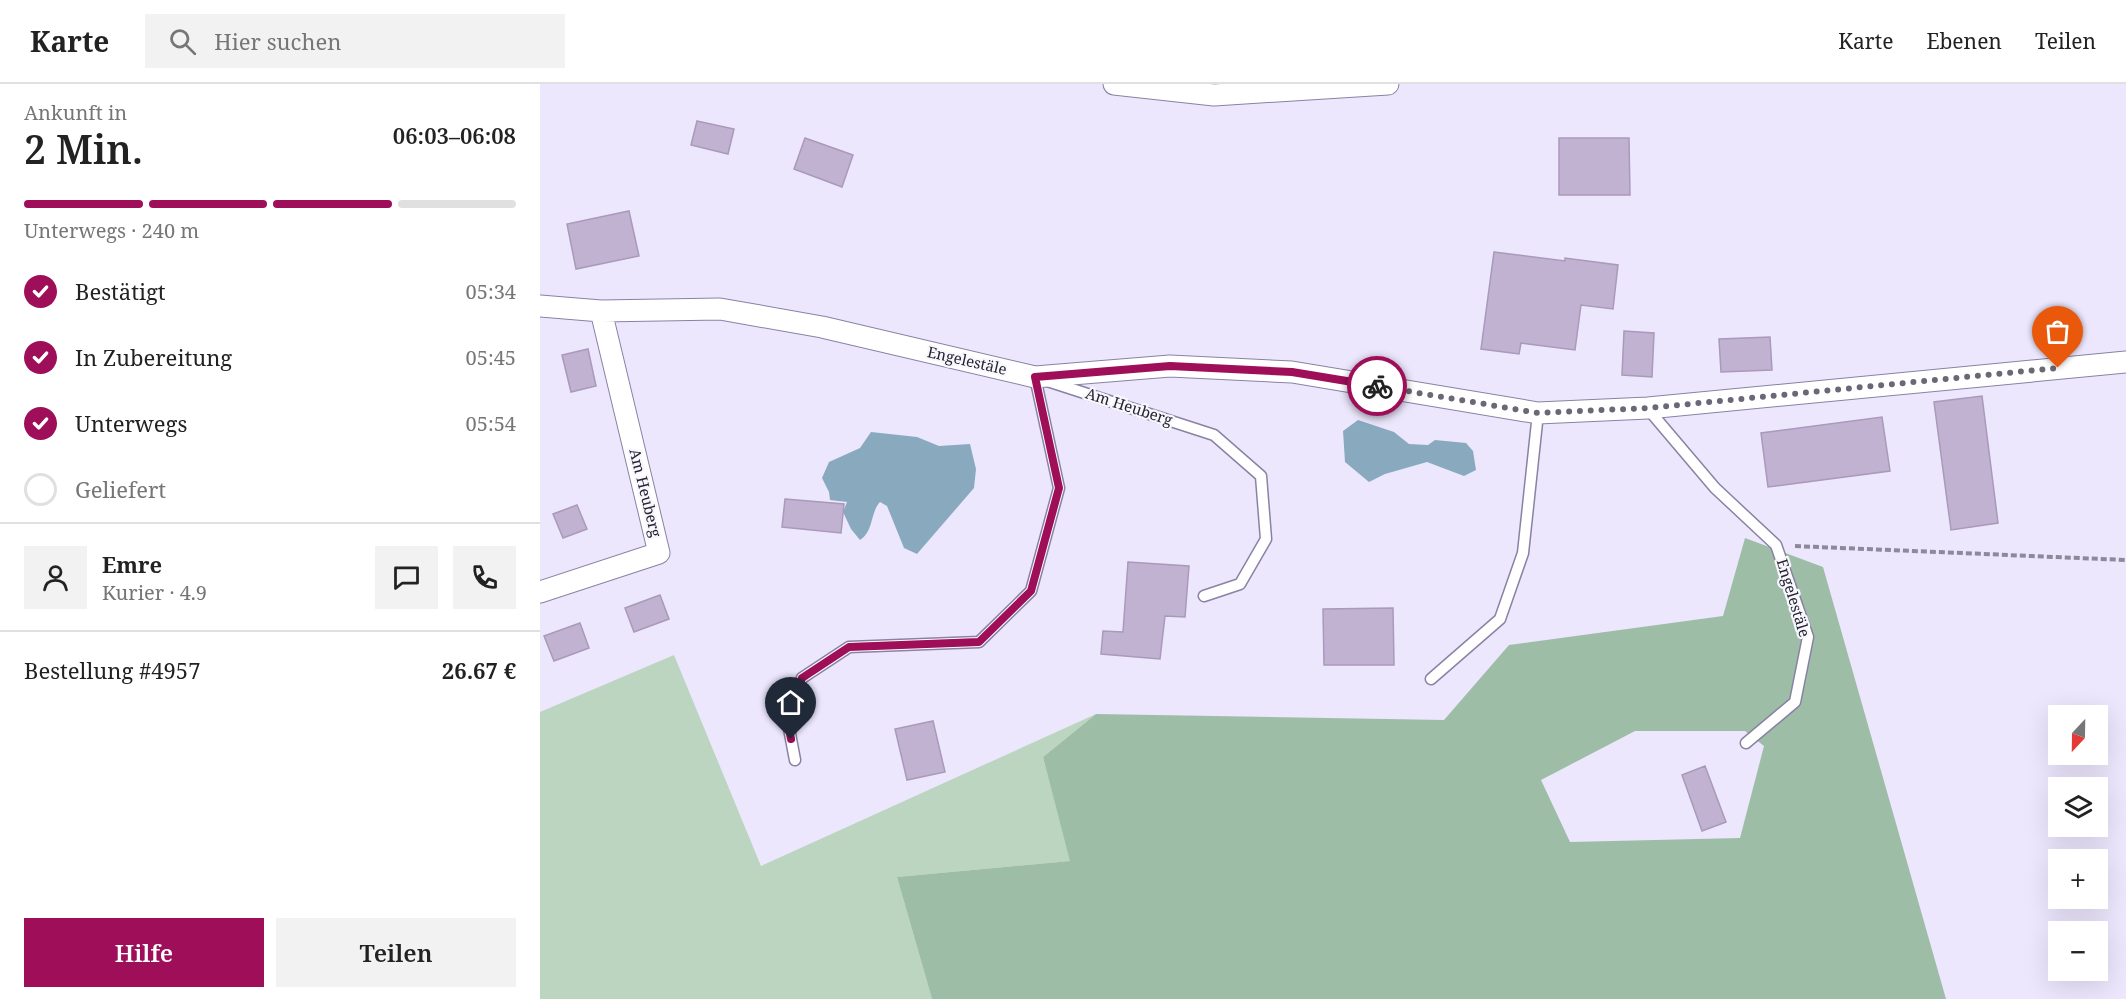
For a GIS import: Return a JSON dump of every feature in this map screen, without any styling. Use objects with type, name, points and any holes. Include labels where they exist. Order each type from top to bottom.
[{"type":"street","points":[[1114,84],[1214,95],[1388,84]]},
{"type":"street","name":"Engelestäle","points":[[540,306],[601,310],[720,309],[822,327],[1035,377],[1170,366],[1292,372],[1538,413],[1648,408],[2126,362]]},
{"type":"street","name":"Am Heuberg","points":[[540,592],[659,553],[601,310]]},
{"type":"lane","name":"Am Heuberg","points":[[1035,377],[1214,435],[1262,476],[1266,539],[1240,584],[1204,596]]},
{"type":"lane","points":[[795,760],[787,718],[802,678],[849,647],[979,642],[1031,591],[1059,488],[1035,377]]},
{"type":"lane","name":"Engelestäle","points":[[1648,408],[1715,488],[1776,545],[1808,637],[1795,702],[1746,744]]},
{"type":"lane","points":[[1431,679],[1500,619],[1523,553],[1538,413]]},
{"type":"path","points":[[1776,545],[2126,560]]},
{"type":"green space","points":[[1745,538],[1823,567],[1946,999],[932,999],[897,877],[1070,861],[1043,757],[1096,714],[1444,720],[1509,645],[1723,616]],"holes":[[[1635,731],[1745,731],[1764,746],[1740,838],[1570,842],[1541,780]]]},
{"type":"green space","points":[[674,655],[761,866],[1096,714],[1043,757],[1071,861],[897,877],[932,999],[540,999],[540,712]]},
{"type":"water","points":[[1358,420],[1394,432],[1409,444],[1428,445],[1435,440],[1466,443],[1473,451],[1476,470],[1464,476],[1427,462],[1385,474],[1369,482],[1345,462],[1343,431]]},
{"type":"water","points":[[871,432],[917,437],[939,446],[970,444],[976,469],[974,488],[917,554],[904,548],[887,506],[880,502],[868,532],[860,540],[851,529],[843,512],[847,502],[830,500],[822,478],[829,462],[860,448]]},
{"type":"building","points":[[697,121],[734,129],[728,154],[691,145]]},
{"type":"building","points":[[805,138],[853,155],[842,187],[794,169]]},
{"type":"building","points":[[1559,138],[1629,138],[1630,195],[1559,195]]},
{"type":"building","points":[[629,211],[639,256],[576,269],[567,224]]},
{"type":"building","points":[[1494,252],[1618,265],[1613,309],[1581,305],[1575,350],[1521,343],[1519,354],[1481,349]]},
{"type":"building","points":[[1624,331],[1654,333],[1652,377],[1622,375]]},
{"type":"building","points":[[1770,337],[1772,370],[1721,372],[1719,339]]},
{"type":"building","points":[[588,349],[596,386],[571,392],[562,355]]},
{"type":"building","points":[[1982,396],[1998,523],[1951,530],[1934,402]]},
{"type":"building","points":[[1882,417],[1890,471],[1768,487],[1761,433]]},
{"type":"building","points":[[785,499],[844,504],[841,533],[782,527]]},
{"type":"building","points":[[577,505],[587,529],[563,538],[553,514]]},
{"type":"building","points":[[1128,562],[1189,566],[1185,617],[1165,616],[1160,659],[1101,654],[1103,631],[1123,632]]},
{"type":"building","points":[[660,595],[669,619],[634,632],[625,608]]},
{"type":"building","points":[[1393,608],[1394,665],[1324,665],[1323,609]]},
{"type":"building","points":[[580,623],[589,648],[554,661],[544,636]]},
{"type":"building","points":[[933,721],[945,772],[907,780],[895,729]]},
{"type":"building","points":[[1705,766],[1726,822],[1702,831],[1682,775]]},
{"type":"way so far","points":[[1377,386],[1538,413],[1648,408],[2058,368]]},
{"type":"route","points":[[791,739],[787,718],[802,678],[849,647],[979,642],[1031,591],[1059,488],[1035,377],[1170,366],[1292,372],[1377,386]]}]
